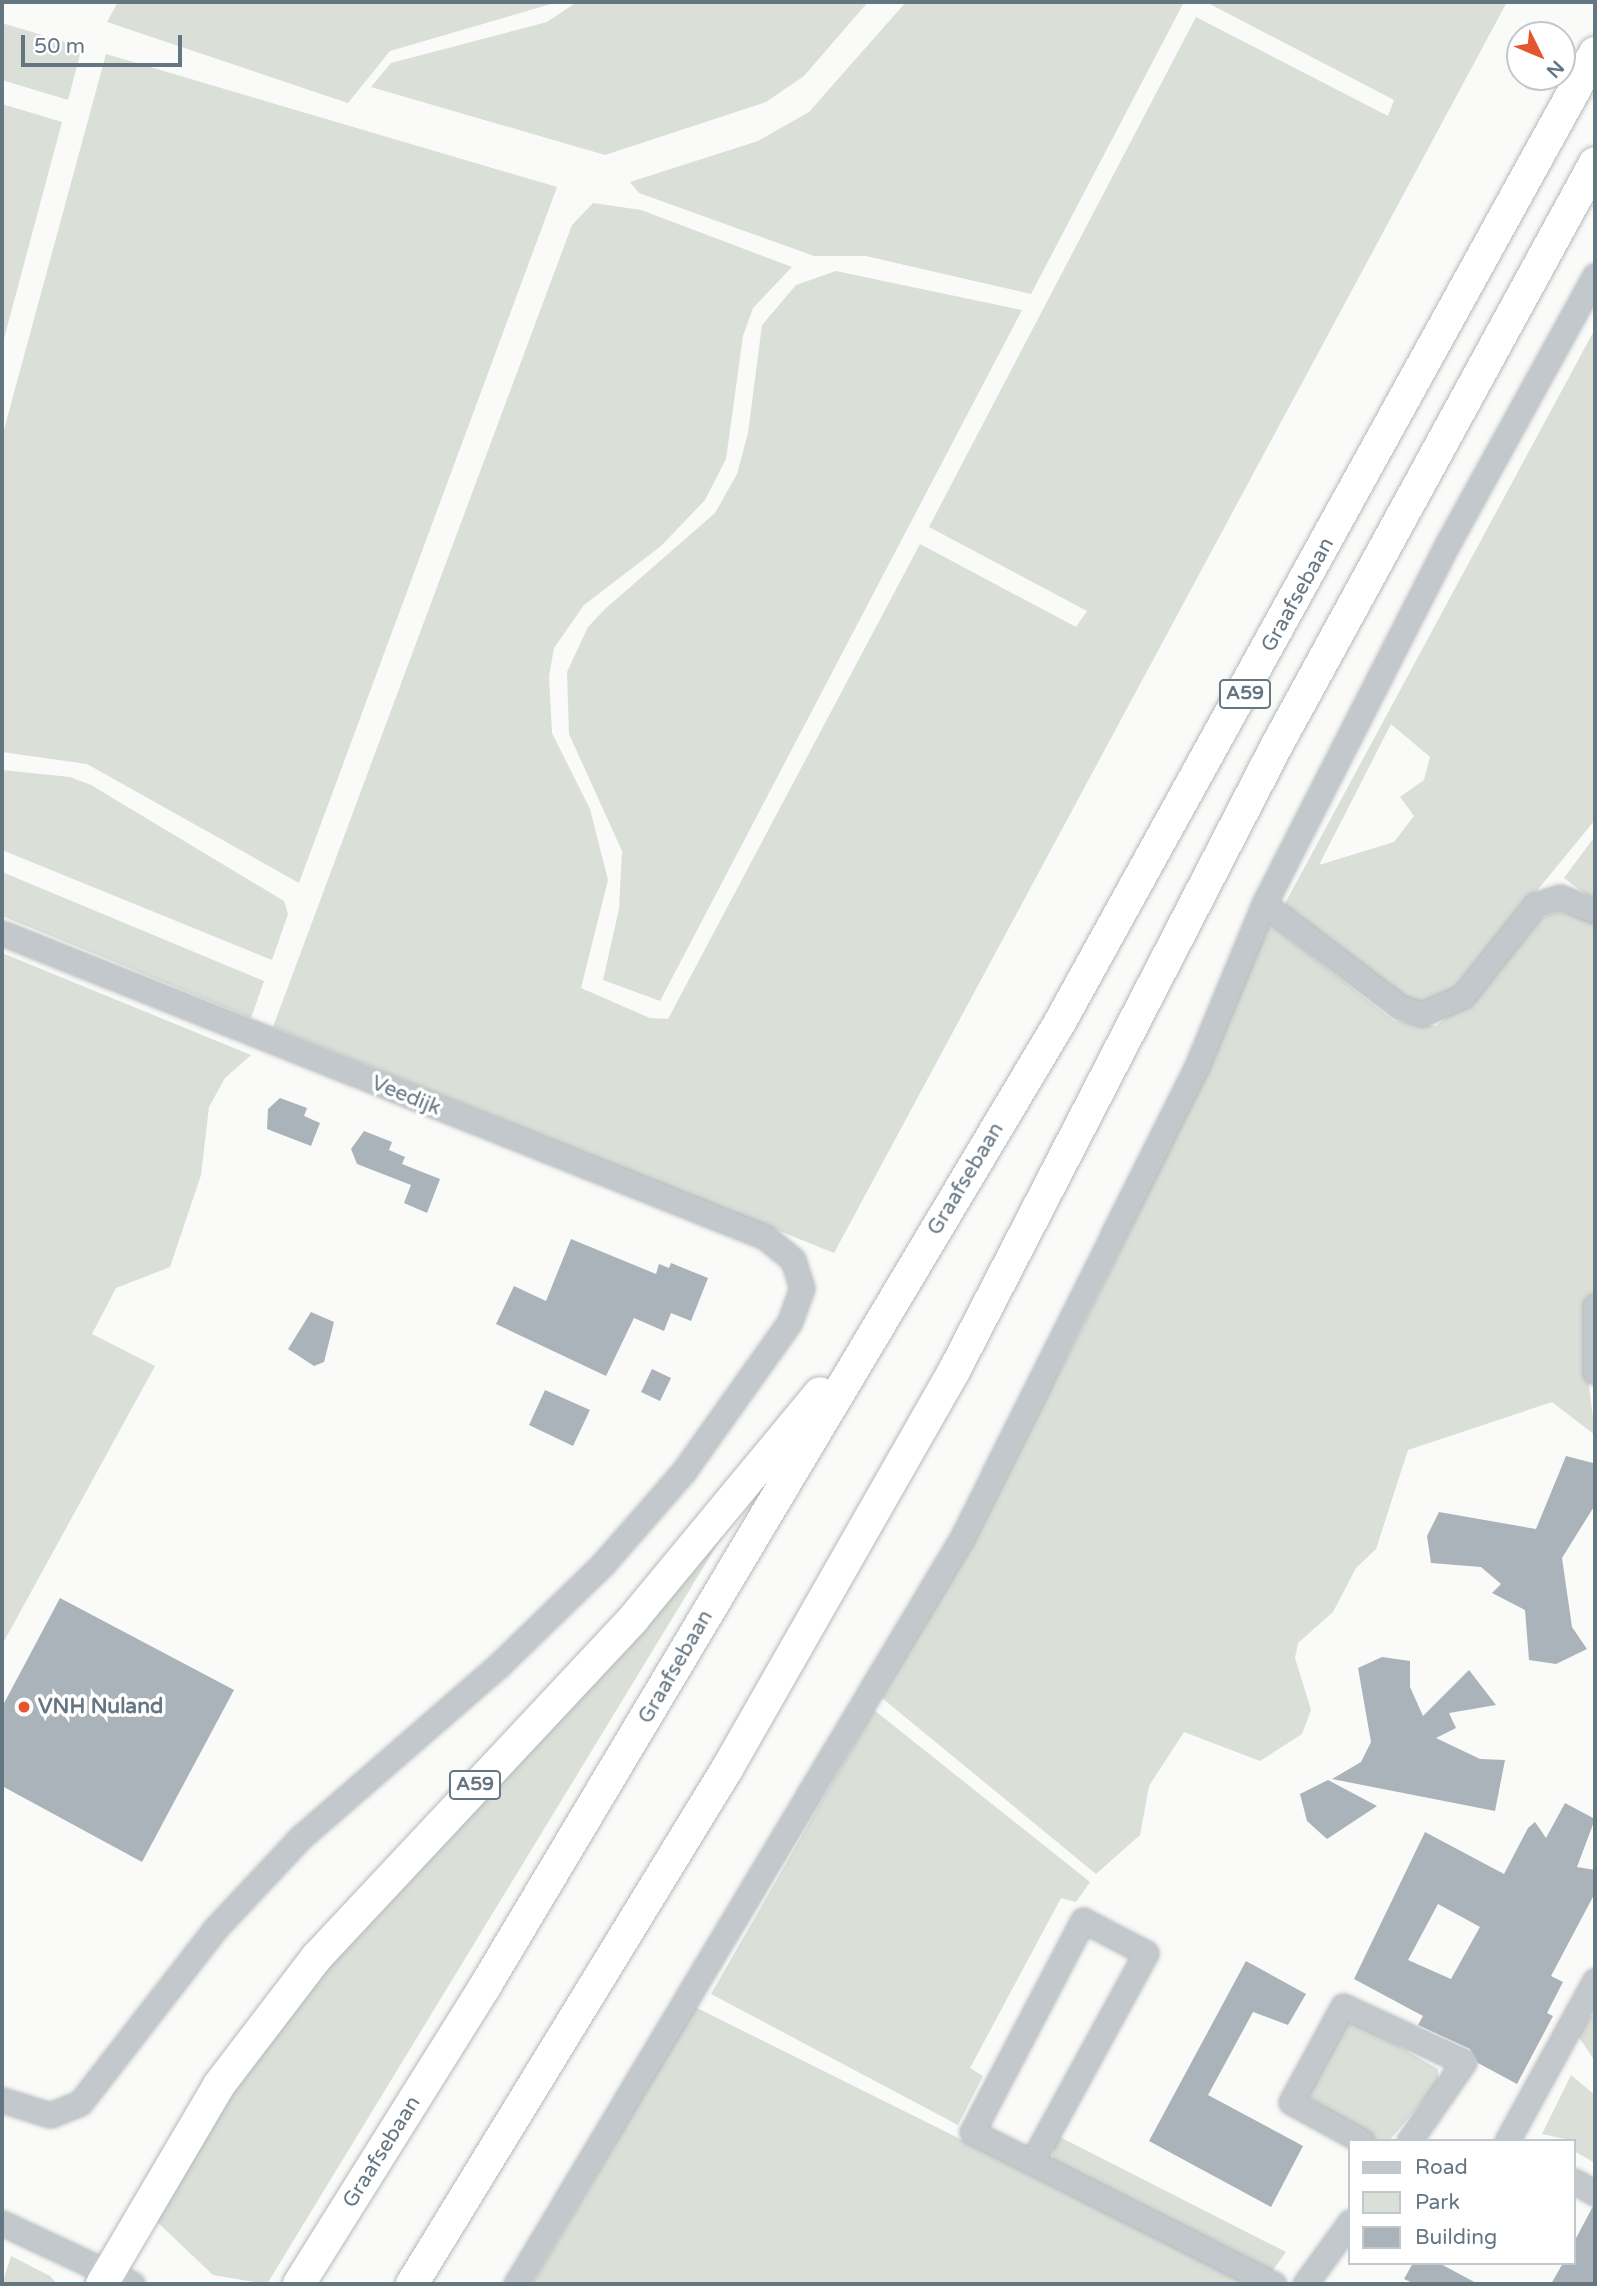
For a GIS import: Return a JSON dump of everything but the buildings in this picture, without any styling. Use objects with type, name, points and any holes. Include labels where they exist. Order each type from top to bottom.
[{"type":"highway","name":"Graafsebaan","points":[[299,2284],[484,1988],[878,1326],[1219,740],[1595,53]]},
{"type":"highway","name":"A59","points":[[412,2284],[727,1769],[948,1383],[1284,733],[1595,163]]},
{"type":"highway","name":"A59","points":[[114,2280],[219,2085],[317,1957],[633,1619],[878,1326]]},
{"type":"highway","name":"A59","points":[[435,2284],[496,2150]]},
{"type":"street","points":[[516,2284],[532,2252],[961,1540],[1197,1066],[1264,904],[1448,543],[1595,276]]},
{"type":"street","points":[[1264,904],[1400,1007],[1422,1014],[1463,996],[1535,905],[1560,897],[1595,911]]},
{"type":"street","name":"Veedijk","points":[[2,933],[765,1237],[799,1272],[802,1288],[789,1323],[684,1471],[603,1564],[499,1665],[301,1837],[215,1929],[80,2103],[50,2115],[2,2100]]},
{"type":"street","points":[[1595,1306],[1595,1371]]},
{"type":"street","points":[[1032,2162],[1146,1953],[1083,1920],[972,2132],[1274,2284]]},
{"type":"street","points":[[1508,2139],[1595,1980]]},
{"type":"street","points":[[1358,2139],[1291,2102],[1343,2006],[1464,2062],[1410,2139]]},
{"type":"street","points":[[1576,2182],[1595,2193]]},
{"type":"street","points":[[2,2223],[114,2280]]},
{"type":"street","points":[[1305,2284],[1348,2225]]},
{"type":"green space","points":[[118,2],[558,2],[390,51],[348,103],[107,22]]},
{"type":"green space","points":[[577,2],[868,2],[804,76],[766,102],[605,155],[371,87],[391,63],[547,22]]},
{"type":"green space","points":[[906,2],[1184,2],[1031,294],[866,256],[814,256],[639,193],[630,182],[758,141],[809,112]]},
{"type":"green space","points":[[1206,2],[1507,2],[834,1253],[273,1027],[572,225],[593,203],[641,210],[792,267],[753,308],[743,336],[726,459],[705,500],[661,546],[584,605],[554,648],[549,676],[552,733],[590,809],[608,880],[581,988],[650,1018],[668,1019],[920,544],[1076,627],[1087,611],[929,527],[1196,17],[1388,116],[1394,100]]},
{"type":"green space","points":[[2,23],[82,47],[68,100],[2,80]]},
{"type":"green space","points":[[106,54],[557,187],[299,883],[87,764],[2,752],[2,437]]},
{"type":"green space","points":[[2,104],[62,122],[2,346]]},
{"type":"green space","points":[[836,271],[1022,310],[660,1001],[603,980],[619,909],[622,851],[569,734],[567,672],[588,627],[715,513],[737,474],[748,433],[762,325],[796,285]]},
{"type":"green space","points":[[1595,329],[1595,820],[1455,990],[1435,1002],[1402,1003],[1282,909]],"holes":[[[1391,724],[1430,757],[1424,780],[1400,797],[1414,816],[1394,842],[1319,865]]]},
{"type":"green space","points":[[2,770],[70,777],[91,785],[284,901],[288,914],[272,960],[2,850]]},
{"type":"green space","points":[[1595,836],[1595,901],[1564,878]]},
{"type":"green space","points":[[2,872],[264,981],[251,1018],[2,916]]},
{"type":"green space","points":[[1559,911],[1595,921],[1595,1286],[1586,1360],[1595,1435],[1552,1402],[1408,1450],[1376,1549],[1356,1568],[1333,1612],[1298,1643],[1295,1658],[1311,1710],[1302,1734],[1260,1761],[1184,1732],[1149,1786],[1140,1835],[1096,1874],[882,1698],[1079,1334],[1188,1109],[1256,932],[1273,926],[1394,1021],[1436,1026],[1468,1001],[1533,922]]},
{"type":"green space","points":[[2,953],[251,1055],[225,1078],[209,1107],[201,1175],[170,1267],[116,1288],[92,1334],[155,1366],[2,1645]]},
{"type":"green space","points":[[737,1512],[267,2284],[213,2275],[152,2217],[231,2093],[329,1965]]},
{"type":"green space","points":[[874,1710],[1090,1882],[1076,1902],[1061,1898],[970,2068],[983,2076],[958,2125],[711,1994]]},
{"type":"green space","points":[[695,2007],[1252,2284],[532,2284]]},
{"type":"green space","points":[[1595,2012],[1595,2061],[1576,2033]]},
{"type":"green space","points":[[1344,2023],[1360,2024],[1438,2069],[1438,2083],[1391,2139],[1373,2139],[1310,2098],[1309,2083]]},
{"type":"green space","points":[[1571,2075],[1595,2095],[1595,2163],[1576,2152],[1576,2139],[1542,2134]]},
{"type":"green space","points":[[1056,2135],[1286,2252],[1270,2274],[1052,2161]]},
{"type":"green space","points":[[11,2256],[50,2276],[57,2284],[2,2284]]},
{"type":"place","name":"VNH Nuland","points":[[24,1707]]}]
